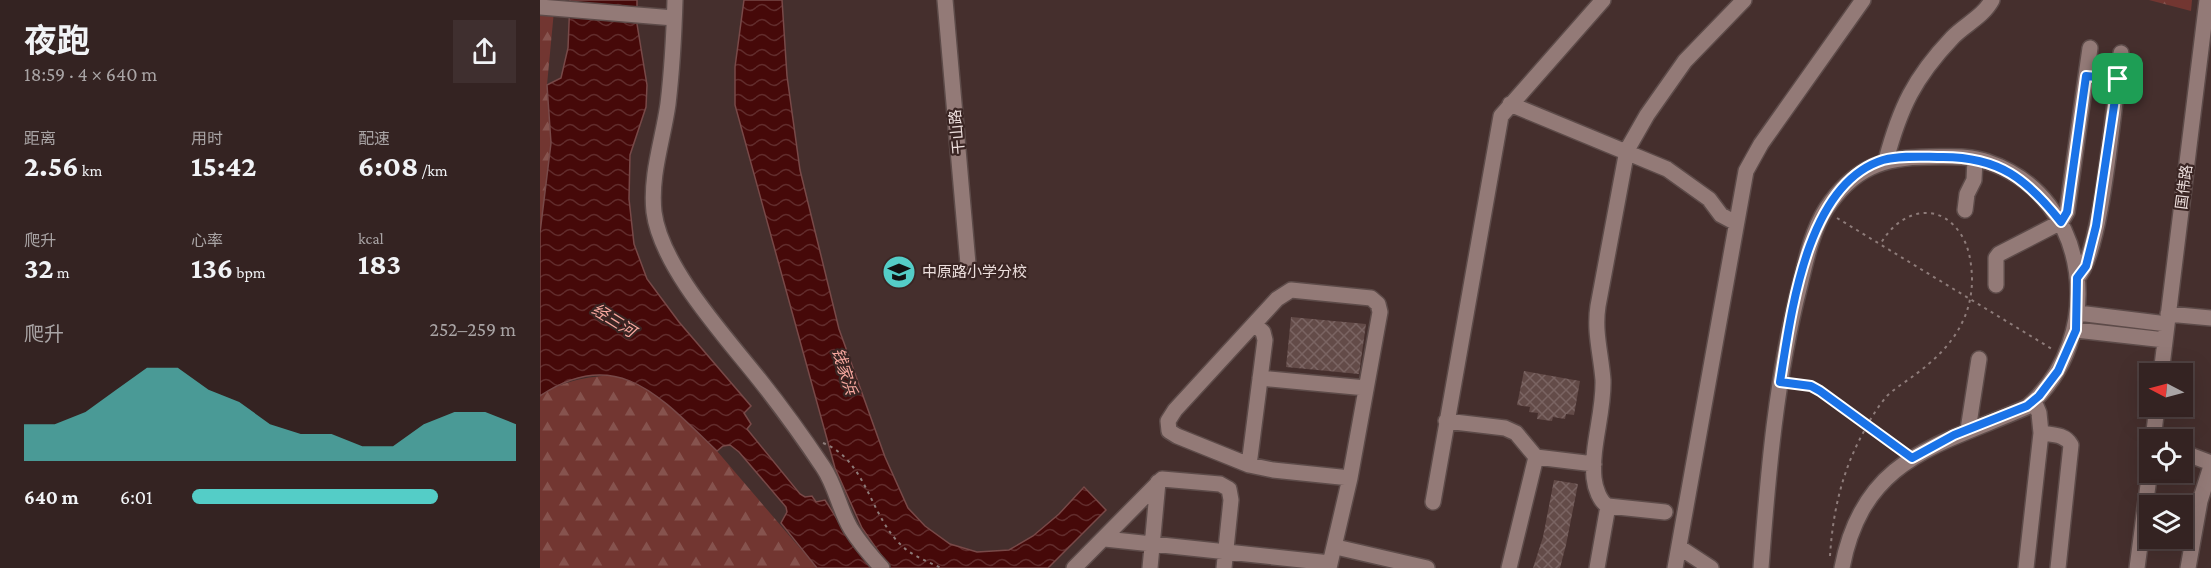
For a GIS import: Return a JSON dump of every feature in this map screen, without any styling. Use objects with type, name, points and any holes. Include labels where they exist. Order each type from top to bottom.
[{"type":"street","points":[[675,0],[668,106],[657,154],[654,188],[654,213],[660,235],[669,256],[700,304],[798,432],[831,480],[850,528],[882,568]]},
{"type":"street","name":"干山路","points":[[945,0],[968,264]]},
{"type":"street","points":[[1433,502],[1502,116],[1510,104],[1603,0]]},
{"type":"street","points":[[1665,512],[1608,506],[1604,504],[1596,487],[1594,464],[1602,380],[1595,327],[1627,150],[1647,115],[1685,61],[1744,0]]},
{"type":"street","points":[[1675,568],[1736,223],[1750,160],[1863,0]]},
{"type":"street","points":[[1886,160],[1909,91],[1953,37],[1980,15],[1992,0]]},
{"type":"street","name":"国伟路","points":[[2162,363],[2207,0]]},
{"type":"street","points":[[540,7],[674,18]]},
{"type":"street","points":[[1995,285],[1996,258],[2061,222],[2067,212],[2090,48]]},
{"type":"street","points":[[2077,278],[2086,266],[2096,226],[2121,53]]},
{"type":"street","points":[[2086,76],[2118,79]]},
{"type":"street","points":[[1510,104],[1627,150],[1680,177],[1709,199],[1721,215],[1736,223]]},
{"type":"street","points":[[1761,568],[1769,464],[1780,382],[1804,267],[1814,234],[1825,210],[1843,186],[1860,173],[1886,160],[1901,157],[1987,161],[2010,172],[2040,195],[2061,222],[2073,252],[2077,278],[2076,330],[2058,371],[2034,401],[2009,415],[1968,430],[1912,458],[1878,488],[1856,518],[1846,544],[1842,568]]},
{"type":"street","points":[[1965,210],[1967,194],[1974,180],[1975,159]]},
{"type":"street","points":[[1105,539],[1152,544],[1225,561],[1329,566],[1336,547],[1350,478],[1380,312],[1378,304],[1371,298],[1291,290],[1277,299],[1175,410],[1168,421],[1169,431],[1250,465],[1273,470],[1350,478]]},
{"type":"street","points":[[2078,313],[2168,319],[2211,318]]},
{"type":"street","points":[[1250,465],[1264,340],[1263,332],[1254,324]]},
{"type":"street","points":[[2076,330],[2165,340]]},
{"type":"street","points":[[1968,430],[1979,359]]},
{"type":"street","points":[[1260,378],[1366,388]]},
{"type":"street","points":[[2026,568],[2041,434],[2039,413],[2034,401]]},
{"type":"street","points":[[1446,421],[1505,428],[1515,434],[1536,457],[1594,464]]},
{"type":"street","points":[[2041,434],[2059,435],[2068,439],[2071,445],[2058,568]]},
{"type":"street","points":[[1509,568],[1536,457]]},
{"type":"street","points":[[2188,568],[2200,501],[2211,464],[2193,457]]},
{"type":"street","points":[[1077,567],[1162,479],[1220,484],[1229,489],[1231,500],[1225,561]]},
{"type":"street","points":[[1150,568],[1158,482]]},
{"type":"street","points":[[2137,568],[2148,483]]},
{"type":"street","points":[[1598,568],[1608,506]]},
{"type":"street","points":[[1336,547],[1427,568]]},
{"type":"street","points":[[1679,547],[1711,568]]},
{"type":"path","points":[[1825,210],[2065,357]]},
{"type":"path","points":[[1830,558],[1838,490],[1867,425],[1887,396],[1950,345],[1965,321],[1971,300],[1971,262],[1965,240],[1956,227],[1944,219],[1932,214],[1908,216],[1888,230],[1880,245]]},
{"type":"path","points":[[1780,382],[1811,386],[1912,458]]},
{"type":"path","points":[[798,432],[834,447],[851,462],[899,543],[912,554],[941,568]]},
{"type":"green space","points":[[540,0],[555,0],[547,85],[551,143],[540,233]]},
{"type":"green space","points":[[2149,0],[2192,0],[2191,11]]},
{"type":"green space","points":[[621,375],[663,399],[717,451],[817,568],[540,568],[540,396],[569,382],[600,376]]},
{"type":"water","name":"经三河","points":[[570,0],[637,0],[637,24],[647,85],[646,107],[630,155],[629,199],[634,244],[647,279],[679,322],[751,406],[744,413],[751,424],[747,429],[800,494],[805,497],[812,496],[816,502],[825,500],[871,568],[817,568],[781,523],[787,512],[786,507],[739,452],[730,445],[723,446],[717,451],[678,413],[638,385],[616,377],[593,375],[568,381],[540,396],[540,233],[551,143],[547,85],[561,78],[568,48]]},
{"type":"water","name":"钱家浜","points":[[744,0],[782,0],[787,76],[800,170],[839,329],[885,457],[908,508],[925,526],[950,544],[977,552],[1009,550],[1033,536],[1059,514],[1084,487],[1106,510],[1048,568],[890,568],[862,528],[835,468],[735,105],[735,67]]},
{"type":"building","points":[[1291,317],[1366,324],[1359,374],[1286,367]]},
{"type":"building","points":[[1524,371],[1580,381],[1574,415],[1566,414],[1565,419],[1553,417],[1552,421],[1537,419],[1538,413],[1529,412],[1530,407],[1517,405]]},
{"type":"building","points":[[1554,480],[1578,484],[1566,545],[1560,568],[1533,568],[1543,537]]},
{"type":"place","name":"中原路小学分校","points":[[899,272]]},
{"type":"route","points":[[2086,76],[2118,79],[2096,226],[2086,266],[2077,278],[2076,330],[2058,371],[2039,396],[2027,406],[2009,415],[1954,435],[1917,453],[1912,458],[1820,391],[1811,386],[1780,382],[1787,340],[1814,234],[1825,210],[1843,186],[1882,161],[1901,157],[1969,158],[1987,161],[2010,172],[2040,195],[2061,222],[2067,212],[2086,76]]}]
